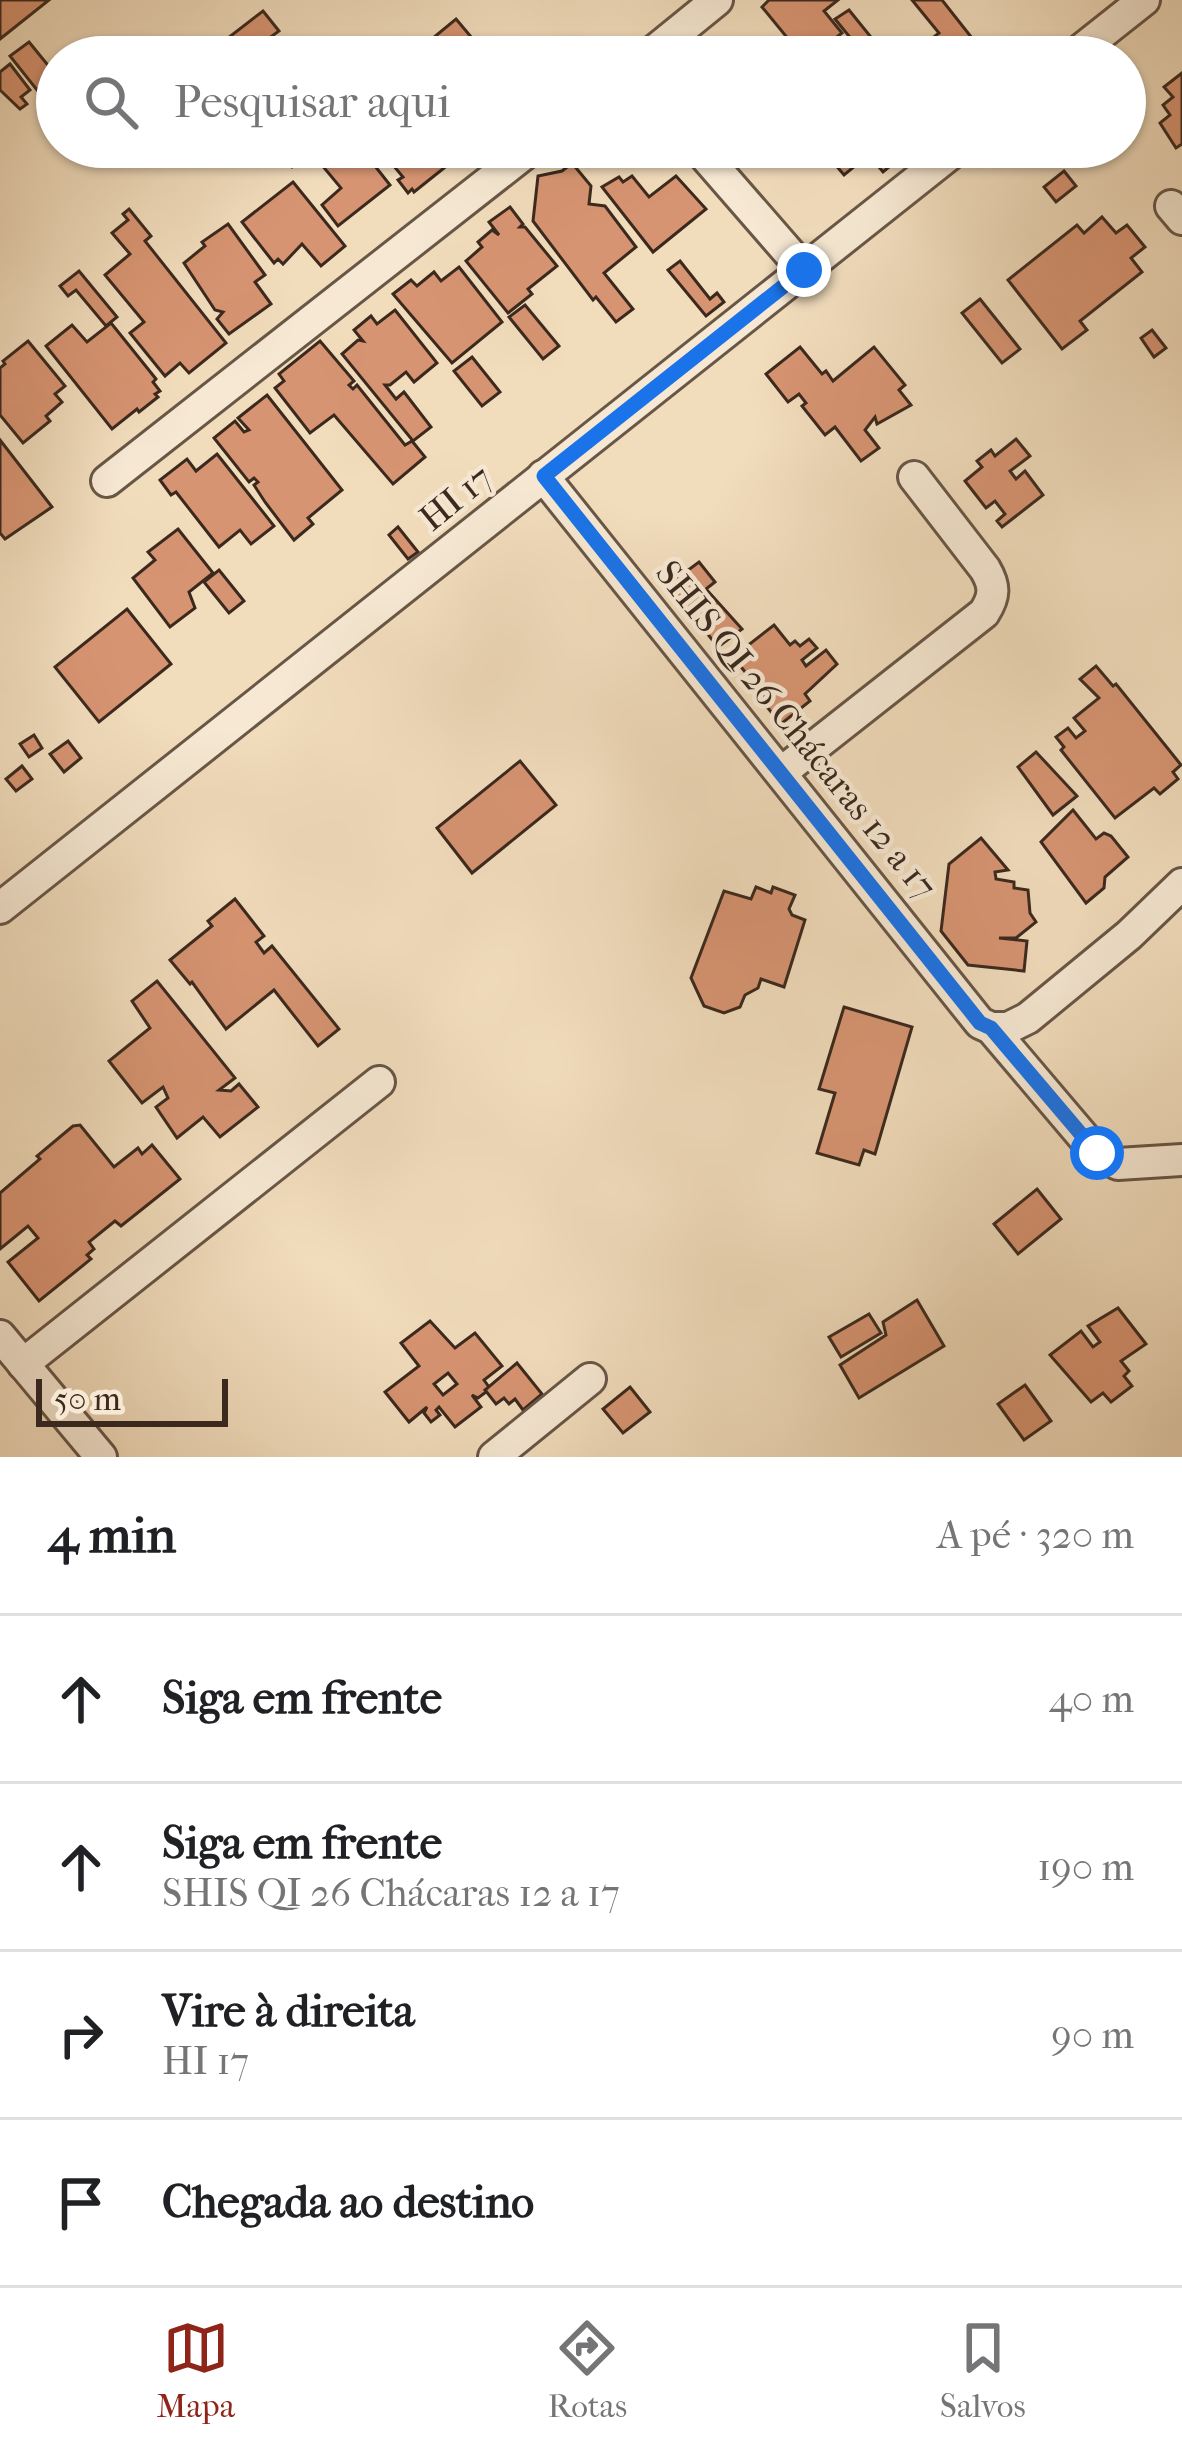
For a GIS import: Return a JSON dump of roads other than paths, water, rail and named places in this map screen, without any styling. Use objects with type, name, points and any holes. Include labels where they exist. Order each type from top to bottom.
[{"type":"street","points":[[673,36],[717,0]]},
{"type":"street","points":[[1099,36],[1144,0]]},
{"type":"street","points":[[107,481],[506,168]]},
{"type":"street","points":[[715,168],[804,270]]},
{"type":"street","name":"HI 17","points":[[0,908],[932,168]]},
{"type":"street","name":"SHIS QI 26 Chácaras 12 a 17","points":[[544,476],[980,1023],[991,1028],[1097,1153],[1118,1164],[1182,1159]]},
{"type":"street","points":[[782,772],[992,602],[993,582],[985,569],[914,477]]},
{"type":"street","points":[[991,1028],[1008,1028],[1028,1018],[1182,884]]},
{"type":"street","points":[[23,1364],[379,1082]]},
{"type":"street","points":[[0,1336],[101,1457]]},
{"type":"street","points":[[494,1457],[590,1378]]}]
